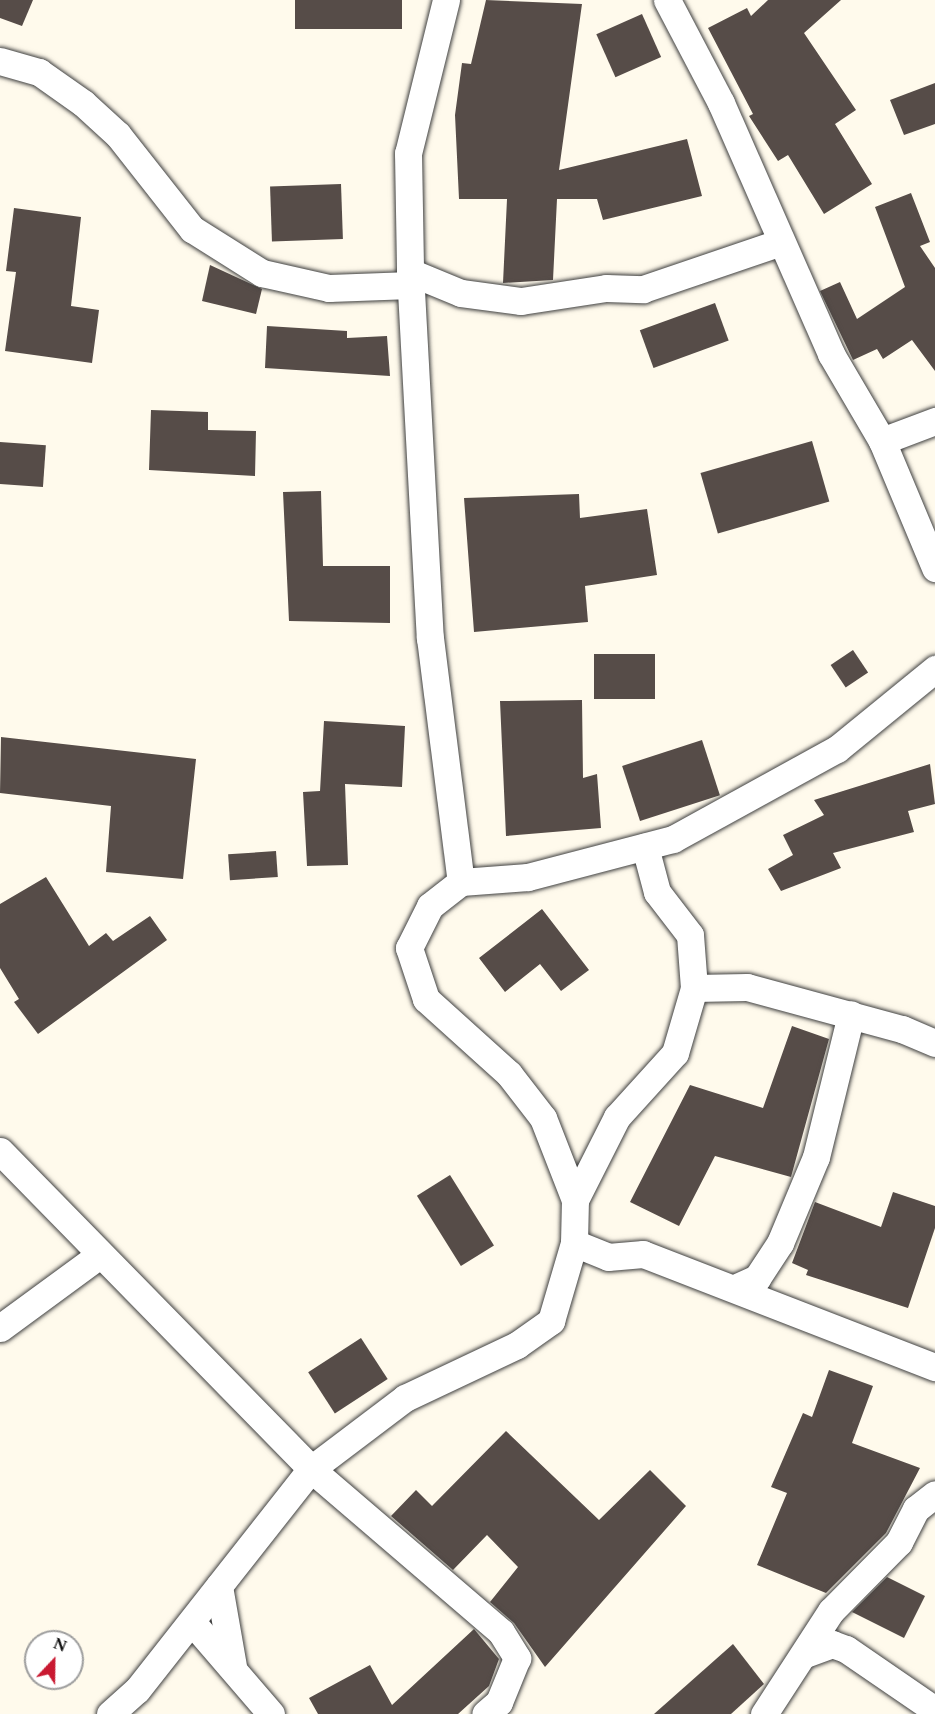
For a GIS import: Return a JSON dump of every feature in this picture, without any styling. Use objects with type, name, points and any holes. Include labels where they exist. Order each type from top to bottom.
[{"type":"street","points":[[446,0],[408,153],[410,279],[430,638],[461,882]]},
{"type":"street","points":[[667,0],[720,103],[831,354],[882,441],[935,568]]},
{"type":"street","points":[[0,61],[39,72],[83,103],[118,135],[192,229],[262,273],[329,288],[410,279],[461,292],[521,301],[606,288],[643,289],[781,242]]},
{"type":"street","points":[[882,441],[935,421]]},
{"type":"street","points":[[110,1714],[137,1690],[311,1468],[405,1398],[517,1345],[551,1321],[573,1243],[574,1200],[543,1118],[509,1074],[426,999],[409,948],[430,906],[461,882],[528,877],[673,839],[837,749],[935,669]]},
{"type":"street","points":[[574,1200],[617,1117],[675,1053],[694,988],[690,935],[657,892],[645,847]]},
{"type":"street","points":[[694,988],[747,987],[851,1014],[935,1043]]},
{"type":"street","points":[[739,1286],[757,1278],[780,1244],[816,1157],[851,1014]]},
{"type":"street","points":[[0,1151],[99,1256],[311,1468],[501,1632],[517,1658],[499,1702],[485,1714]]},
{"type":"street","points":[[573,1243],[608,1257],[644,1254],[739,1286],[935,1367]]},
{"type":"street","points":[[0,1328],[99,1256]]},
{"type":"street","points":[[764,1714],[782,1680],[805,1654],[831,1611],[899,1542],[916,1509],[935,1494]]},
{"type":"street","points":[[219,1586],[233,1666]]},
{"type":"street","points":[[185,1630],[233,1666],[271,1714]]},
{"type":"street","points":[[805,1654],[832,1644],[846,1649],[935,1710]]},
{"type":"building","points":[[0,0],[33,0],[22,26],[0,18]]},
{"type":"building","points":[[295,0],[402,0],[402,29],[295,29]]},
{"type":"building","points":[[486,0],[582,4],[559,170],[687,139],[702,196],[603,220],[597,199],[557,199],[553,280],[503,283],[507,199],[459,199],[455,115],[462,63],[471,64]]},
{"type":"building","points":[[768,0],[841,0],[804,33],[856,110],[835,124],[872,184],[824,214],[788,155],[778,161],[749,116],[753,114],[708,28],[747,8],[751,16]]},
{"type":"building","points":[[642,14],[661,57],[615,77],[596,34]]},
{"type":"building","points":[[935,83],[935,124],[904,135],[890,100]]},
{"type":"building","points":[[341,184],[343,239],[272,241],[270,186]]},
{"type":"building","points":[[911,193],[930,242],[920,246],[935,268],[935,371],[912,340],[883,359],[877,349],[853,360],[820,291],[840,282],[857,319],[905,287],[875,207]]},
{"type":"building","points":[[14,208],[81,217],[71,306],[99,310],[92,363],[5,351],[16,272],[6,271]]},
{"type":"building","points":[[210,265],[262,289],[256,314],[202,301]]},
{"type":"building","points":[[715,303],[729,341],[654,368],[640,330]]},
{"type":"building","points":[[267,326],[347,331],[347,338],[387,336],[390,376],[265,368]]},
{"type":"building","points":[[151,410],[208,412],[208,430],[256,431],[255,476],[149,470]]},
{"type":"building","points":[[812,441],[829,502],[718,534],[700,473]]},
{"type":"building","points":[[0,442],[46,445],[43,487],[0,484]]},
{"type":"building","points":[[321,491],[323,566],[390,566],[390,623],[289,621],[283,492]]},
{"type":"building","points":[[579,494],[580,518],[647,509],[657,575],[585,586],[588,622],[474,632],[464,498]]},
{"type":"building","points":[[853,650],[868,672],[846,687],[831,665]]},
{"type":"building","points":[[594,654],[655,654],[655,699],[594,699]]},
{"type":"building","points":[[582,700],[583,778],[597,774],[601,828],[506,836],[500,701]]},
{"type":"building","points":[[324,721],[405,726],[402,787],[345,784],[348,865],[307,866],[303,792],[320,791]]},
{"type":"building","points":[[1,737],[196,759],[183,879],[106,872],[111,806],[0,793]]},
{"type":"building","points":[[702,740],[720,795],[640,821],[622,766]]},
{"type":"building","points":[[930,764],[935,804],[908,811],[914,832],[833,853],[841,868],[781,891],[768,869],[793,855],[783,835],[824,815],[814,800]]},
{"type":"building","points":[[276,851],[278,877],[230,880],[228,854]]},
{"type":"building","points":[[46,877],[89,946],[106,933],[113,941],[150,916],[167,940],[38,1034],[14,1002],[19,999],[0,968],[0,904]]},
{"type":"building","points":[[542,909],[589,970],[561,991],[540,964],[505,992],[479,958]]},
{"type":"building","points":[[792,1026],[829,1039],[791,1177],[715,1156],[679,1226],[630,1202],[690,1085],[763,1108]]},
{"type":"building","points":[[450,1175],[494,1245],[461,1266],[417,1196]]},
{"type":"building","points":[[893,1192],[935,1206],[935,1228],[908,1308],[806,1275],[808,1270],[792,1263],[815,1202],[881,1227]]},
{"type":"building","points":[[361,1338],[388,1379],[335,1413],[308,1372]]},
{"type":"building","points":[[829,1370],[873,1386],[852,1443],[920,1468],[886,1533],[826,1593],[757,1565],[787,1493],[771,1487],[803,1413],[812,1417]]},
{"type":"building","points":[[506,1431],[599,1520],[650,1470],[686,1506],[545,1667],[514,1623],[490,1602],[518,1567],[487,1535],[453,1570],[391,1516],[416,1490],[432,1506]]},
{"type":"building","points":[[887,1577],[925,1596],[904,1638],[852,1612]]},
{"type":"building","points":[[474,1629],[499,1659],[489,1686],[458,1714],[318,1714],[309,1698],[370,1665],[392,1705]]},
{"type":"building","points":[[733,1644],[764,1684],[731,1714],[654,1714]]}]
